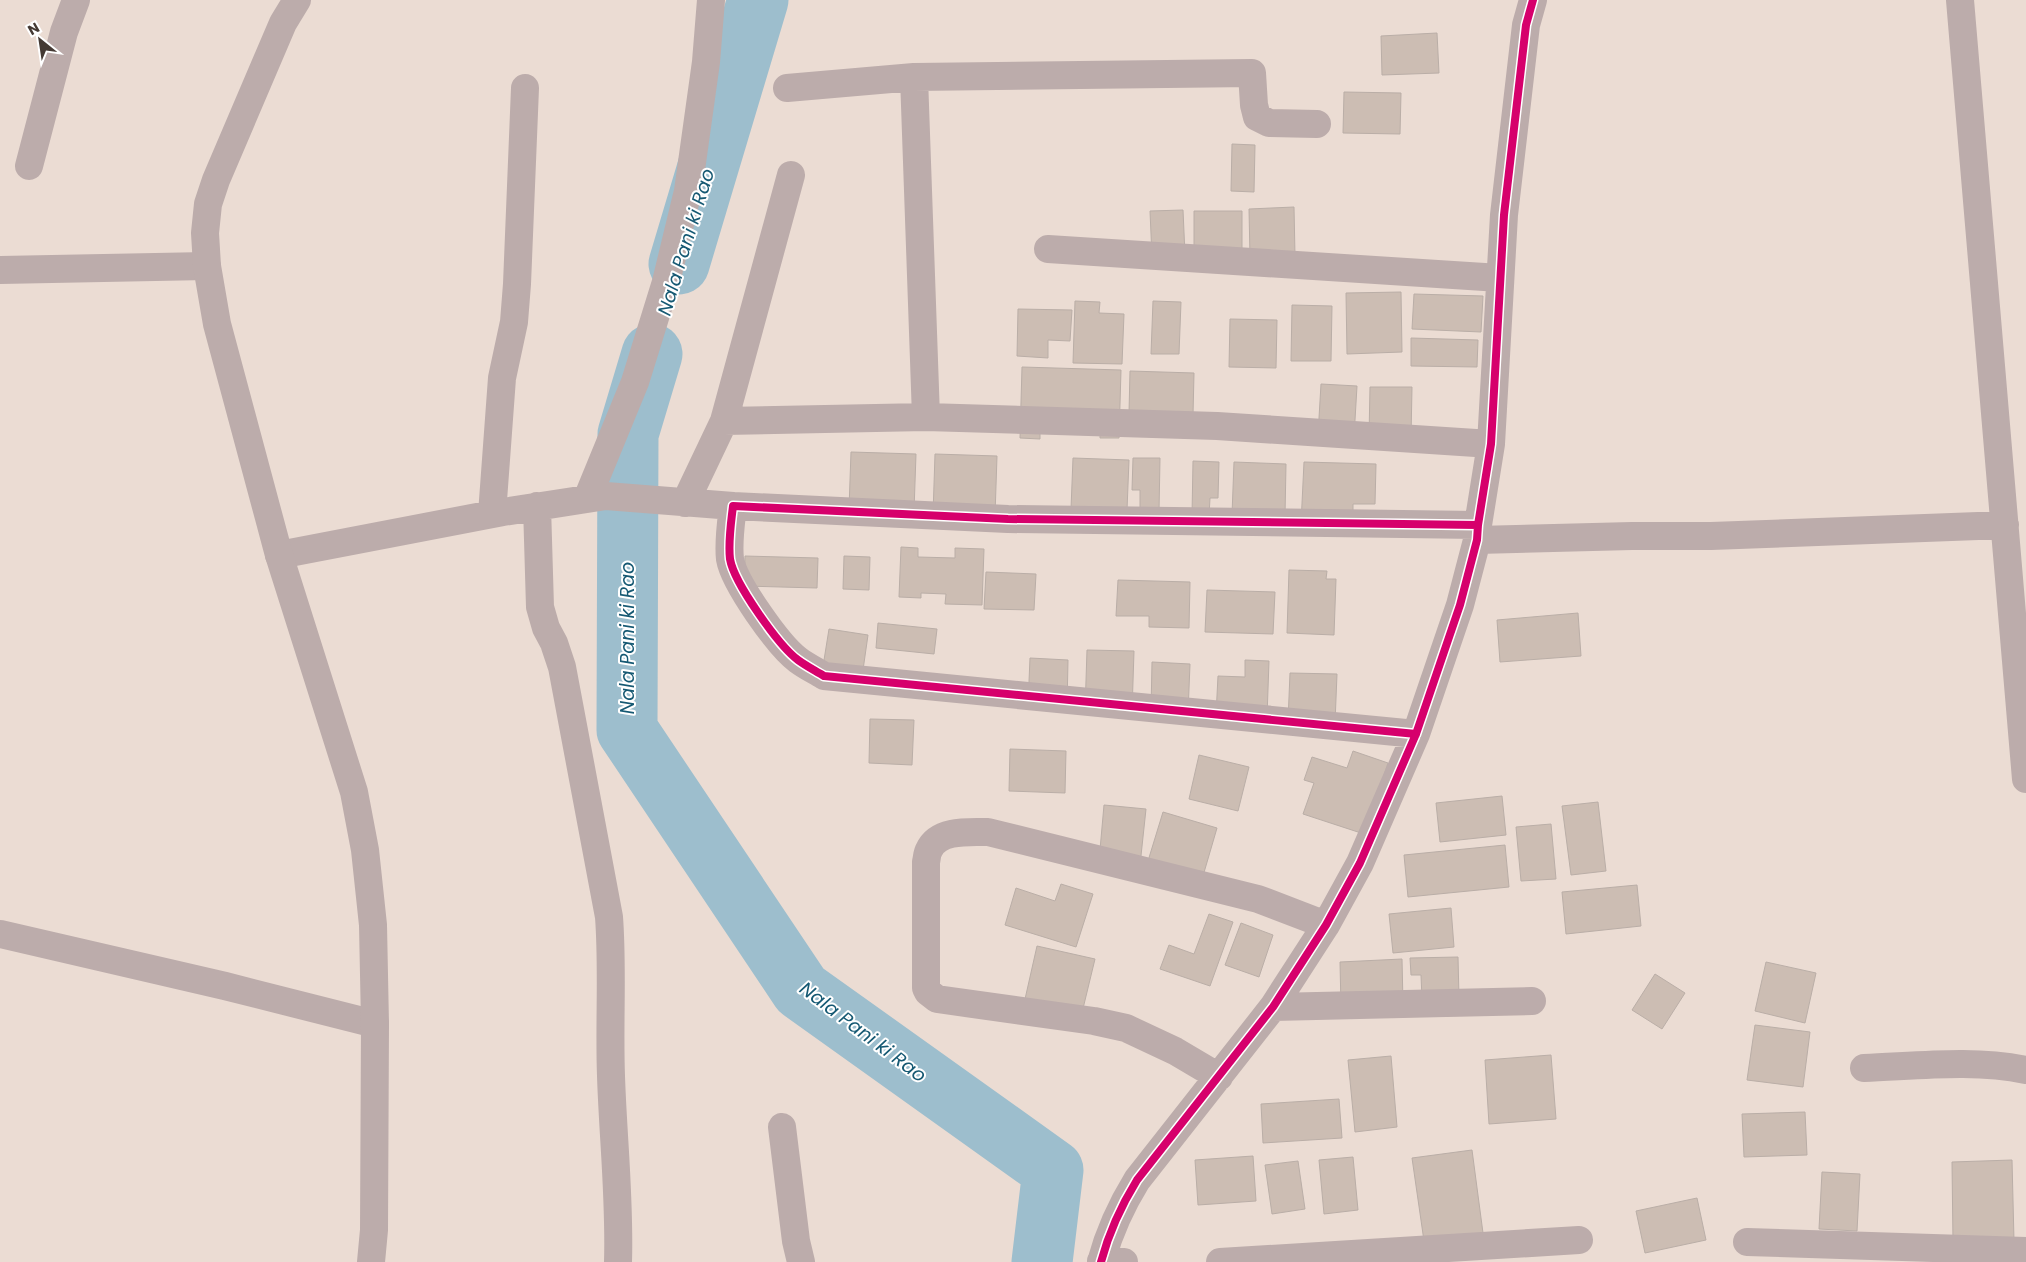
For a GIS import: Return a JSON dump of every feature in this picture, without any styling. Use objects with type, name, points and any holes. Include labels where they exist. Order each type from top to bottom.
[{"type":"street","points":[[29,166],[64,32],[76,0]]},
{"type":"street","points":[[297,0],[283,23],[213,188],[208,204],[205,233],[207,266],[217,324],[279,555],[354,792],[365,850],[373,925],[375,1024],[374,1230],[371,1262]]},
{"type":"street","points":[[597,497],[666,282],[688,191],[706,62],[711,0]]},
{"type":"street","points":[[1109,1262],[1110,1232],[1120,1208],[1137,1180],[1273,1007],[1326,925],[1360,863],[1416,734],[1460,605],[1477,533],[1491,444],[1504,214],[1526,25],[1533,0]]},
{"type":"street","points":[[1960,0],[2026,779]]},
{"type":"street","points":[[787,88],[914,77],[1252,72],[1254,105],[1257,116],[1269,123],[1317,124]]},
{"type":"street","points":[[914,77],[926,417]]},
{"type":"street","points":[[492,514],[502,378],[514,322],[517,284],[525,88]]},
{"type":"street","points":[[680,503],[724,421],[791,175]]},
{"type":"street","points":[[1048,249],[1500,278]]},
{"type":"street","points":[[0,270],[207,266]]},
{"type":"street","points":[[724,421],[926,417],[1217,426],[1491,444]]},
{"type":"street","points":[[279,555],[492,514],[597,497],[733,506],[1008,519],[1477,533],[1711,536],[2005,525]]},
{"type":"street","points":[[537,506],[540,607],[546,628],[554,642],[564,678],[609,917],[612,953],[611,1074],[619,1215],[618,1262]]},
{"type":"street","points":[[733,506],[730,561],[745,594],[777,638],[797,660],[824,676],[1416,734]]},
{"type":"street","points":[[1219,1077],[1176,1051],[1126,1028],[1094,1021],[933,997],[926,988],[926,862],[929,849],[935,842],[944,837],[960,832],[988,832],[1258,899],[1326,925]]},
{"type":"street","points":[[0,934],[225,986],[375,1024]]},
{"type":"street","points":[[1273,1007],[1532,1001]]},
{"type":"street","points":[[1864,1068],[1969,1065],[2026,1070]]},
{"type":"street","points":[[782,1128],[796,1241],[801,1262]]},
{"type":"street","points":[[1220,1262],[1579,1240]]},
{"type":"street","points":[[1747,1242],[2026,1251]]},
{"type":"building","points":[[1437,33],[1439,73],[1382,75],[1381,36]]},
{"type":"building","points":[[1344,92],[1401,93],[1400,134],[1343,133]]},
{"type":"building","points":[[1232,144],[1255,145],[1254,192],[1231,191]]},
{"type":"building","points":[[1294,207],[1295,256],[1250,257],[1249,209]]},
{"type":"building","points":[[1183,210],[1185,255],[1152,257],[1150,211]]},
{"type":"building","points":[[1194,211],[1242,211],[1242,256],[1194,257]]},
{"type":"building","points":[[1401,292],[1402,352],[1347,354],[1346,293]]},
{"type":"building","points":[[1414,294],[1483,296],[1481,332],[1412,329]]},
{"type":"building","points":[[1075,301],[1100,302],[1099,313],[1124,314],[1122,364],[1073,363]]},
{"type":"building","points":[[1153,301],[1181,302],[1179,354],[1151,354]]},
{"type":"building","points":[[1292,305],[1332,306],[1331,361],[1291,361]]},
{"type":"building","points":[[1018,309],[1072,310],[1070,341],[1048,340],[1048,358],[1017,356]]},
{"type":"building","points":[[1230,319],[1277,320],[1276,368],[1229,367]]},
{"type":"building","points":[[1411,338],[1478,340],[1477,367],[1411,366]]},
{"type":"building","points":[[1022,367],[1121,370],[1119,438],[1100,438],[1100,410],[1040,421],[1040,439],[1020,438]]},
{"type":"building","points":[[1130,371],[1194,373],[1193,415],[1129,413]]},
{"type":"building","points":[[1321,384],[1357,386],[1354,437],[1318,435]]},
{"type":"building","points":[[1370,387],[1412,387],[1411,438],[1369,437]]},
{"type":"building","points":[[851,452],[916,454],[914,511],[849,509]]},
{"type":"building","points":[[935,454],[997,456],[995,516],[933,515]]},
{"type":"building","points":[[1073,458],[1129,460],[1127,510],[1071,509]]},
{"type":"building","points":[[1133,458],[1160,458],[1159,512],[1140,512],[1140,490],[1132,490]]},
{"type":"building","points":[[1193,461],[1219,462],[1218,498],[1210,498],[1209,516],[1192,516]]},
{"type":"building","points":[[1234,462],[1286,464],[1285,516],[1232,515]]},
{"type":"building","points":[[1304,462],[1376,464],[1375,504],[1353,504],[1353,526],[1301,524]]},
{"type":"building","points":[[901,547],[918,548],[918,557],[955,558],[955,548],[984,549],[982,605],[945,604],[946,594],[921,593],[921,598],[899,597]]},
{"type":"building","points":[[745,556],[818,558],[817,588],[744,586]]},
{"type":"building","points":[[844,556],[870,557],[869,590],[843,589]]},
{"type":"building","points":[[1289,570],[1327,571],[1326,579],[1336,579],[1334,635],[1287,633]]},
{"type":"building","points":[[986,572],[1036,574],[1034,610],[984,609]]},
{"type":"building","points":[[1118,580],[1190,582],[1189,628],[1149,627],[1149,616],[1116,616]]},
{"type":"building","points":[[1207,590],[1275,592],[1273,634],[1205,632]]},
{"type":"building","points":[[1578,613],[1581,656],[1500,662],[1497,620]]},
{"type":"building","points":[[878,623],[937,629],[934,654],[876,648]]},
{"type":"building","points":[[829,629],[868,635],[862,677],[820,685]]},
{"type":"building","points":[[1087,650],[1134,651],[1132,712],[1085,711]]},
{"type":"building","points":[[1030,658],[1068,660],[1067,707],[1028,705]]},
{"type":"building","points":[[1245,660],[1269,661],[1267,717],[1216,715],[1218,676],[1245,677]]},
{"type":"building","points":[[1152,662],[1190,664],[1188,713],[1151,712]]},
{"type":"building","points":[[1290,673],[1337,674],[1335,723],[1288,721]]},
{"type":"building","points":[[870,719],[914,720],[912,765],[869,763]]},
{"type":"building","points":[[1010,749],[1066,751],[1065,793],[1009,791]]},
{"type":"building","points":[[1353,751],[1388,763],[1364,834],[1303,814],[1314,783],[1304,780],[1312,757],[1347,768]]},
{"type":"building","points":[[1199,755],[1249,767],[1238,811],[1189,799]]},
{"type":"building","points":[[1502,796],[1506,835],[1440,842],[1436,803]]},
{"type":"building","points":[[1598,802],[1606,871],[1571,875],[1562,806]]},
{"type":"building","points":[[1104,805],[1146,809],[1140,865],[1099,861]]},
{"type":"building","points":[[1163,812],[1217,828],[1198,893],[1148,861]]},
{"type":"building","points":[[1551,824],[1556,879],[1521,881],[1516,827]]},
{"type":"building","points":[[1505,845],[1509,887],[1408,897],[1404,855]]},
{"type":"building","points":[[1061,884],[1093,894],[1076,947],[1005,925],[1016,888],[1055,901]]},
{"type":"building","points":[[1637,885],[1641,926],[1566,934],[1562,892]]},
{"type":"building","points":[[1451,908],[1454,947],[1393,953],[1389,914]]},
{"type":"building","points":[[1209,914],[1233,922],[1210,986],[1160,969],[1169,945],[1194,954]]},
{"type":"building","points":[[1241,923],[1273,935],[1259,977],[1225,965]]},
{"type":"building","points":[[1037,946],[1095,959],[1080,1021],[1023,1008]]},
{"type":"building","points":[[1458,957],[1459,998],[1422,999],[1421,975],[1411,975],[1410,958]]},
{"type":"building","points":[[1402,959],[1403,1004],[1341,1007],[1340,962]]},
{"type":"building","points":[[1766,962],[1816,973],[1805,1023],[1755,1011]]},
{"type":"building","points":[[1655,974],[1685,993],[1662,1029],[1632,1010]]},
{"type":"building","points":[[1755,1025],[1810,1032],[1803,1087],[1747,1080]]},
{"type":"building","points":[[1551,1055],[1556,1119],[1489,1124],[1485,1060]]},
{"type":"building","points":[[1391,1056],[1397,1127],[1355,1132],[1348,1060]]},
{"type":"building","points":[[1339,1099],[1342,1138],[1263,1143],[1261,1104]]},
{"type":"building","points":[[1805,1112],[1807,1155],[1744,1157],[1742,1114]]},
{"type":"building","points":[[1472,1150],[1483,1233],[1424,1241],[1412,1158]]},
{"type":"building","points":[[1253,1156],[1256,1201],[1198,1205],[1195,1160]]},
{"type":"building","points":[[1353,1157],[1358,1210],[1324,1214],[1319,1160]]},
{"type":"building","points":[[2012,1160],[2014,1241],[1953,1242],[1952,1162]]},
{"type":"building","points":[[1298,1161],[1305,1209],[1272,1214],[1265,1165]]},
{"type":"building","points":[[1822,1172],[1860,1174],[1857,1231],[1819,1229]]},
{"type":"building","points":[[1697,1198],[1706,1240],[1645,1253],[1636,1211]]},
{"type":"waterway","name":"Nala Pani ki Rao","points":[[679,264],[758,0]]},
{"type":"waterway","name":"Nala Pani ki Rao","points":[[652,354],[628,434],[627,730],[801,990],[1053,1170],[1042,1262]]},
{"type":"cycle path","points":[[1101,1262],[1116,1220],[1137,1180],[1273,1007],[1326,925],[1360,863],[1416,734],[1460,605],[1477,540],[1491,444],[1504,215],[1526,25],[1533,0]]},
{"type":"cycle path","points":[[1416,734],[824,676],[801,662],[780,642],[748,598],[733,570],[729,553],[733,506],[1008,519],[1478,525]]}]
